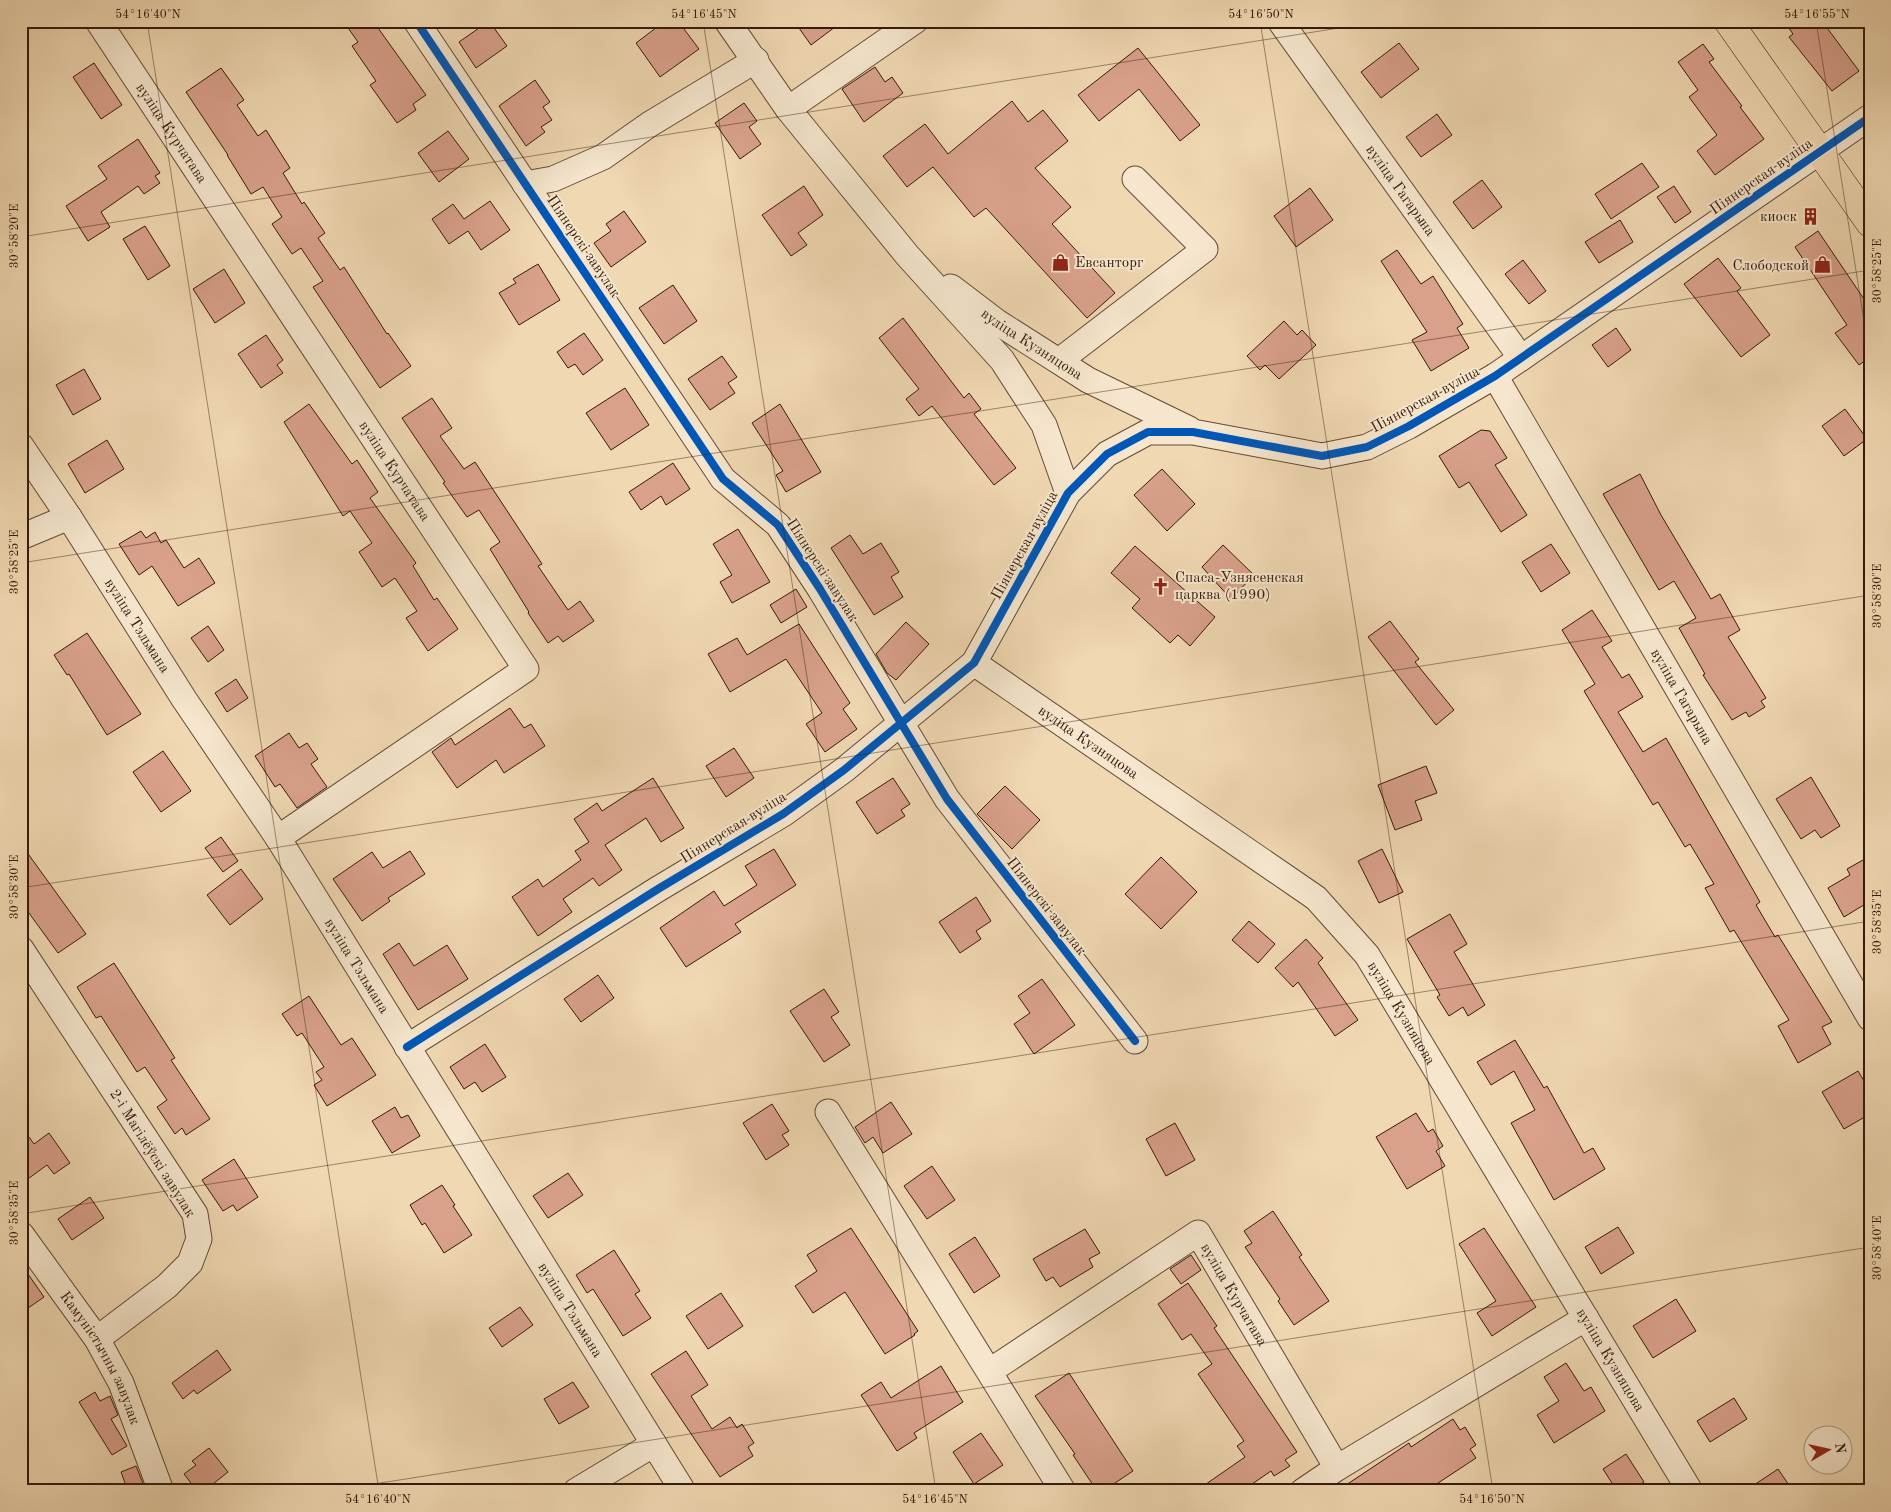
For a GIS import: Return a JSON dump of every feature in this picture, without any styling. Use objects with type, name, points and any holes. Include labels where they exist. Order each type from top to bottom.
[{"type":"main road","points":[[1728,21],[1870,224]]},
{"type":"street","name":"вуліца Курчатава","points":[[98,21],[526,669],[278,838]]},
{"type":"street","name":"Піянерскі завулак","points":[[416,21],[723,479],[778,525],[820,589],[947,799],[1135,1041]]},
{"type":"street","name":"вуліца Кузняцова","points":[[727,21],[756,60],[788,109],[907,255],[1002,360],[1044,425],[1068,493]]},
{"type":"street","points":[[788,109],[915,21]]},
{"type":"street","name":"вуліца Гагарына","points":[[1280,21],[1521,358]]},
{"type":"street","points":[[525,184],[553,179],[603,157],[650,124],[756,60]]},
{"type":"street","name":"Піянерская вуліца","points":[[407,1047],[658,889],[783,814],[844,770],[974,663],[1068,493],[1106,454],[1148,432],[1193,432],[1322,456],[1367,447],[1409,426],[1495,376],[1870,117]]},
{"type":"street","points":[[1058,361],[1205,249],[1135,179]]},
{"type":"street","name":"вуліца Кузняцова","points":[[907,255],[997,322],[1088,380],[1193,432]]},
{"type":"street","name":"вуліца Гагарына","points":[[1495,376],[1870,1018]]},
{"type":"street","name":"вуліца Тэльмана","points":[[21,446],[69,516],[184,699],[278,838],[683,1491]]},
{"type":"street","points":[[21,537],[69,516]]},
{"type":"street","name":"вуліца Кузняцова","points":[[974,663],[1316,898],[1367,955],[1690,1491]]},
{"type":"street","name":"2-і Магілёўскі завулак","points":[[21,949],[195,1214],[200,1239],[190,1263],[167,1286],[97,1339]]},
{"type":"street","points":[[828,1112],[1063,1491]]},
{"type":"street","name":"вуліца Курчатава","points":[[990,1371],[1198,1233],[1337,1468]]},
{"type":"street","name":"Камуністычны завулак","points":[[21,1234],[97,1339],[121,1383],[161,1491]]},
{"type":"street","points":[[1303,1491],[1337,1468],[1586,1318]]},
{"type":"street","points":[[576,1491],[654,1444]]},
{"type":"building","points":[[343,21],[373,21],[426,95],[413,104],[416,110],[397,123],[370,85],[376,81],[352,46],[358,42]]},
{"type":"building","points":[[489,21],[507,46],[476,68],[459,42]]},
{"type":"building","points":[[665,21],[678,21],[699,49],[660,77],[636,43]]},
{"type":"building","points":[[794,21],[843,21],[811,45]]},
{"type":"building","points":[[1784,21],[1822,21],[1859,71],[1832,91],[1789,37],[1793,34]]},
{"type":"building","points":[[1399,43],[1419,69],[1381,98],[1361,72]]},
{"type":"building","points":[[1703,44],[1714,59],[1709,62],[1764,139],[1715,175],[1697,151],[1717,135],[1689,97],[1698,90],[1678,62]]},
{"type":"building","points":[[1138,48],[1200,125],[1180,141],[1139,89],[1099,121],[1078,95]]},
{"type":"building","points":[[94,63],[122,105],[101,119],[73,77]]},
{"type":"building","points":[[875,67],[885,82],[892,77],[903,93],[864,122],[842,89]]},
{"type":"building","points":[[221,68],[244,100],[237,105],[258,136],[266,130],[290,168],[283,173],[302,204],[304,202],[325,233],[318,238],[340,270],[344,267],[387,334],[411,366],[380,388],[313,287],[323,281],[301,248],[292,254],[272,224],[282,217],[263,187],[251,194],[228,155],[186,92]]},
{"type":"building","points":[[535,80],[550,102],[543,107],[552,120],[541,127],[545,132],[526,146],[499,106]]},
{"type":"building","points":[[1012,101],[1028,122],[1043,110],[1068,141],[1035,168],[1071,207],[1052,224],[1115,293],[1087,318],[986,208],[974,217],[933,167],[907,187],[883,156],[925,124],[948,154]]},
{"type":"building","points":[[744,103],[757,121],[749,127],[761,144],[740,159],[715,123]]},
{"type":"building","points":[[1437,114],[1452,135],[1421,157],[1406,137]]},
{"type":"building","points":[[448,131],[469,159],[439,182],[418,153]]},
{"type":"building","points":[[138,139],[160,173],[155,176],[160,183],[144,194],[138,186],[101,212],[110,227],[88,241],[66,206],[107,179],[98,166]]},
{"type":"building","points":[[1642,163],[1659,187],[1611,219],[1595,194]]},
{"type":"building","points":[[1482,180],[1502,207],[1473,229],[1453,202]]},
{"type":"building","points":[[804,186],[823,215],[798,233],[807,245],[791,256],[762,215]]},
{"type":"building","points":[[1674,186],[1691,212],[1675,223],[1657,197]]},
{"type":"building","points":[[1310,188],[1333,220],[1296,247],[1274,216]]},
{"type":"building","points":[[490,201],[510,230],[481,250],[468,231],[449,244],[432,219],[453,204],[464,219]]},
{"type":"building","points":[[624,211],[646,242],[611,267],[594,243],[611,231],[606,224]]},
{"type":"building","points":[[1620,220],[1633,242],[1599,263],[1585,242]]},
{"type":"building","points":[[145,226],[170,266],[148,280],[123,239]]},
{"type":"building","points":[[1818,231],[1870,308],[1870,357],[1859,365],[1835,333],[1847,325],[1795,247]]},
{"type":"building","points":[[1397,250],[1421,284],[1433,276],[1463,324],[1457,328],[1469,348],[1431,371],[1412,340],[1427,332],[1381,261]]},
{"type":"building","points":[[1718,258],[1741,288],[1737,291],[1770,335],[1741,357],[1684,284]]},
{"type":"building","points":[[1523,260],[1546,291],[1529,304],[1505,274]]},
{"type":"building","points":[[538,264],[560,300],[519,325],[499,293],[516,283],[513,279]]},
{"type":"building","points":[[224,269],[245,303],[215,323],[193,289]]},
{"type":"building","points":[[673,285],[697,321],[664,344],[639,308]]},
{"type":"building","points":[[903,318],[964,398],[969,393],[981,409],[974,414],[1016,468],[994,485],[932,406],[919,416],[906,399],[919,389],[879,338]]},
{"type":"building","points":[[1284,321],[1297,335],[1302,330],[1316,345],[1279,379],[1265,365],[1260,370],[1247,356]]},
{"type":"building","points":[[1616,328],[1631,350],[1608,367],[1592,345]]},
{"type":"building","points":[[584,333],[603,360],[583,375],[575,364],[568,368],[557,352]]},
{"type":"building","points":[[266,335],[283,360],[277,365],[283,373],[261,388],[238,354]]},
{"type":"building","points":[[722,356],[737,377],[728,383],[735,393],[710,410],[688,379]]},
{"type":"building","points":[[84,369],[101,399],[73,415],[56,385]]},
{"type":"building","points":[[625,388],[649,425],[611,450],[586,413]]},
{"type":"building","points":[[432,398],[452,428],[440,436],[464,469],[475,462],[542,564],[538,566],[568,610],[580,601],[594,621],[563,642],[558,636],[548,643],[490,549],[500,542],[479,510],[467,517],[402,418]]},
{"type":"building","points":[[309,404],[352,464],[357,460],[378,492],[370,498],[416,563],[413,566],[434,600],[437,598],[458,629],[428,651],[406,618],[417,611],[395,578],[382,587],[359,552],[372,543],[350,511],[343,516],[284,422]]},
{"type":"building","points":[[780,404],[821,472],[786,492],[776,475],[783,471],[752,423]]},
{"type":"building","points":[[1845,409],[1867,439],[1844,456],[1822,426]]},
{"type":"building","points":[[1481,430],[1490,431],[1507,458],[1495,465],[1527,515],[1501,532],[1469,482],[1459,488],[1439,456]]},
{"type":"building","points":[[107,440],[124,469],[85,493],[68,464]]},
{"type":"building","points":[[673,463],[690,489],[666,505],[661,496],[641,510],[629,492]]},
{"type":"building","points":[[1162,469],[1195,504],[1167,531],[1134,495]]},
{"type":"building","points":[[1640,474],[1661,515],[1711,599],[1720,594],[1740,630],[1728,637],[1766,698],[1761,701],[1765,707],[1749,717],[1746,712],[1732,720],[1703,675],[1705,674],[1679,628],[1696,618],[1674,581],[1659,590],[1603,494]]},
{"type":"building","points":[[738,529],[770,582],[732,603],[720,582],[732,575],[713,544]]},
{"type":"building","points":[[141,531],[146,538],[155,532],[161,543],[166,540],[184,568],[199,558],[215,583],[178,606],[152,566],[139,575],[119,544]]},
{"type":"building","points":[[850,535],[863,554],[881,543],[899,572],[891,577],[903,597],[874,615],[831,548]]},
{"type":"building","points":[[1551,544],[1570,573],[1541,592],[1522,562]]},
{"type":"building","points":[[1223,545],[1254,575],[1231,599],[1202,567]]},
{"type":"building","name":"Спаса-Узнясенская царква (1990)","points":[[1135,546],[1215,617],[1190,646],[1178,635],[1170,643],[1132,608],[1140,599],[1111,573]]},
{"type":"building","points":[[796,589],[807,607],[781,623],[770,605]]},
{"type":"building","points":[[1592,610],[1612,641],[1602,647],[1622,678],[1629,674],[1643,697],[1618,712],[1643,752],[1666,738],[1760,902],[1756,905],[1775,937],[1778,935],[1832,1022],[1822,1027],[1831,1044],[1798,1063],[1778,1026],[1789,1020],[1734,930],[1730,932],[1705,888],[1714,884],[1690,844],[1685,847],[1658,802],[1653,805],[1584,691],[1595,684],[1562,630]]},
{"type":"building","points":[[1390,621],[1419,659],[1415,662],[1454,710],[1436,725],[1368,637]]},
{"type":"building","points":[[906,622],[929,644],[896,680],[887,673],[876,654]]},
{"type":"building","points":[[799,624],[850,703],[843,709],[857,729],[825,752],[806,724],[822,713],[786,659],[730,692],[708,654],[737,638],[747,655]]},
{"type":"building","points":[[208,626],[224,650],[208,662],[191,638]]},
{"type":"building","points":[[87,633],[141,714],[107,735],[69,674],[67,675],[54,655]]},
{"type":"building","points":[[236,679],[248,698],[227,712],[215,693]]},
{"type":"building","points":[[510,708],[524,728],[531,724],[545,746],[504,773],[496,760],[457,788],[432,752],[451,738],[455,745]]},
{"type":"building","points":[[289,733],[299,748],[307,743],[318,759],[311,764],[327,787],[297,808],[280,784],[275,787],[255,756]]},
{"type":"building","points":[[734,748],[754,778],[726,797],[706,766]]},
{"type":"building","points":[[163,751],[191,791],[161,812],[133,772]]},
{"type":"building","points":[[1426,766],[1437,793],[1415,801],[1422,820],[1395,830],[1378,785]]},
{"type":"building","points":[[1811,777],[1840,826],[1821,838],[1815,830],[1801,839],[1776,799]]},
{"type":"building","points":[[653,778],[684,828],[661,842],[646,818],[605,845],[622,870],[599,886],[593,878],[563,899],[572,912],[538,936],[512,897],[538,879],[543,887],[581,860],[575,851],[589,842],[574,819],[597,803],[602,811]]},
{"type":"building","points":[[893,778],[910,804],[901,810],[905,816],[877,834],[856,802]]},
{"type":"building","points":[[1005,786],[1040,820],[1012,849],[977,814]]},
{"type":"building","points":[[221,837],[238,861],[223,872],[205,848]]},
{"type":"building","points":[[21,844],[86,934],[58,953],[21,902]]},
{"type":"building","points":[[774,849],[796,885],[735,924],[741,932],[686,967],[660,928],[714,891],[724,906],[757,885],[745,866]]},
{"type":"building","points":[[1382,849],[1403,892],[1379,903],[1358,861]]},
{"type":"building","points":[[410,851],[425,874],[388,898],[390,901],[362,921],[333,879],[372,852],[383,868]]},
{"type":"building","points":[[1161,857],[1197,892],[1161,929],[1125,894]]},
{"type":"building","points":[[1863,860],[1867,866],[1870,864],[1870,909],[1867,903],[1844,917],[1828,888],[1850,875],[1847,869]]},
{"type":"building","points":[[241,869],[263,899],[230,925],[207,895]]},
{"type":"building","points":[[976,897],[991,921],[976,931],[981,939],[960,953],[939,922]]},
{"type":"building","points":[[1450,914],[1467,944],[1454,952],[1485,1005],[1468,1016],[1463,1007],[1449,1016],[1437,997],[1440,995],[1407,939]]},
{"type":"building","points":[[1249,921],[1275,944],[1258,963],[1232,940]]},
{"type":"building","points":[[1306,939],[1323,958],[1318,963],[1358,1020],[1335,1036],[1298,982],[1293,987],[1275,968]]},
{"type":"building","points":[[399,943],[414,966],[447,945],[468,979],[418,1010],[383,954]]},
{"type":"building","points":[[114,963],[175,1058],[171,1060],[210,1119],[186,1135],[182,1128],[175,1134],[157,1107],[167,1100],[145,1067],[137,1072],[101,1016],[96,1018],[77,987]]},
{"type":"building","points":[[598,975],[614,998],[581,1022],[564,999]]},
{"type":"building","points":[[1042,979],[1075,1025],[1034,1054],[1014,1024],[1030,1013],[1018,996]]},
{"type":"building","points":[[824,989],[839,1012],[831,1017],[850,1045],[824,1062],[790,1011]]},
{"type":"building","points":[[309,996],[341,1045],[352,1038],[376,1075],[327,1106],[314,1085],[322,1080],[316,1072],[324,1067],[302,1033],[297,1036],[282,1014]]},
{"type":"building","points":[[1515,1040],[1544,1088],[1547,1086],[1584,1153],[1593,1148],[1605,1169],[1554,1200],[1511,1123],[1535,1110],[1514,1071],[1491,1085],[1477,1062]]},
{"type":"building","points":[[485,1044],[506,1077],[482,1092],[475,1082],[464,1089],[450,1067]]},
{"type":"building","points":[[1858,1071],[1870,1091],[1870,1114],[1844,1129],[1822,1092]]},
{"type":"building","points":[[891,1102],[912,1134],[883,1153],[873,1137],[865,1143],[855,1127]]},
{"type":"building","points":[[772,1104],[789,1131],[782,1135],[789,1145],[766,1160],[743,1123]]},
{"type":"building","points":[[395,1107],[401,1118],[408,1115],[420,1136],[392,1153],[372,1121]]},
{"type":"building","points":[[1416,1113],[1428,1132],[1433,1129],[1443,1146],[1436,1151],[1445,1166],[1407,1189],[1376,1137]]},
{"type":"building","points":[[1175,1123],[1195,1160],[1166,1176],[1146,1139]]},
{"type":"building","points":[[21,1126],[34,1144],[49,1133],[70,1163],[54,1174],[47,1165],[21,1184]]},
{"type":"building","points":[[234,1159],[258,1197],[237,1211],[233,1205],[223,1211],[202,1180]]},
{"type":"building","points":[[932,1166],[955,1200],[927,1219],[904,1186]]},
{"type":"building","points":[[568,1173],[583,1195],[548,1218],[533,1196]]},
{"type":"building","points":[[442,1185],[472,1235],[444,1253],[425,1223],[422,1225],[410,1205]]},
{"type":"building","points":[[90,1197],[104,1218],[72,1240],[58,1219]]},
{"type":"building","points":[[1273,1211],[1302,1255],[1299,1257],[1329,1301],[1294,1325],[1278,1301],[1280,1299],[1245,1247],[1252,1243],[1244,1231]]},
{"type":"building","points":[[1618,1227],[1634,1253],[1601,1274],[1585,1247]]},
{"type":"building","points":[[851,1228],[918,1331],[915,1335],[885,1354],[845,1292],[813,1313],[795,1286],[817,1271],[807,1255]]},
{"type":"building","points":[[1484,1228],[1536,1307],[1492,1336],[1477,1313],[1496,1301],[1459,1244]]},
{"type":"building","points":[[1085,1229],[1100,1253],[1089,1259],[1093,1267],[1060,1287],[1053,1277],[1046,1281],[1033,1259]]},
{"type":"building","points":[[975,1237],[1000,1276],[974,1293],[949,1254]]},
{"type":"building","points":[[614,1250],[640,1291],[635,1294],[651,1318],[623,1336],[593,1289],[587,1293],[576,1275]]},
{"type":"building","points":[[1191,1255],[1201,1270],[1181,1284],[1170,1269]]},
{"type":"building","points":[[21,1264],[44,1297],[21,1313]]},
{"type":"building","points":[[1188,1283],[1217,1326],[1214,1328],[1297,1452],[1285,1460],[1290,1466],[1274,1476],[1271,1471],[1242,1491],[1196,1491],[1245,1457],[1237,1446],[1244,1441],[1198,1374],[1212,1364],[1191,1334],[1182,1340],[1158,1304]]},
{"type":"building","points":[[721,1293],[743,1326],[708,1349],[686,1316]]},
{"type":"building","points":[[1676,1299],[1696,1331],[1653,1358],[1633,1326]]},
{"type":"building","points":[[520,1307],[533,1325],[502,1347],[489,1328]]},
{"type":"building","points":[[217,1350],[231,1370],[197,1394],[194,1390],[183,1399],[172,1383]]},
{"type":"building","points":[[686,1351],[708,1385],[691,1396],[712,1429],[730,1417],[737,1428],[742,1424],[754,1443],[748,1447],[753,1456],[720,1477],[651,1374]]},
{"type":"building","points":[[1566,1363],[1584,1391],[1591,1387],[1605,1411],[1554,1443],[1537,1415],[1559,1401],[1544,1377]]},
{"type":"building","points":[[941,1366],[963,1402],[914,1433],[917,1438],[897,1451],[861,1395],[881,1382],[891,1398]]},
{"type":"building","points":[[1069,1373],[1133,1471],[1103,1491],[1097,1491],[1073,1455],[1075,1454],[1035,1396]]},
{"type":"building","points":[[573,1382],[589,1407],[559,1424],[544,1399]]},
{"type":"building","points":[[95,1392],[100,1401],[110,1396],[118,1415],[111,1419],[127,1446],[112,1455],[79,1402]]},
{"type":"building","points":[[1734,1398],[1747,1419],[1710,1442],[1697,1421]]},
{"type":"building","points":[[1453,1419],[1460,1430],[1465,1427],[1476,1445],[1470,1449],[1476,1458],[1426,1491],[1337,1491],[1409,1443],[1411,1447]]},
{"type":"building","points":[[981,1433],[1003,1465],[974,1484],[953,1452]]},
{"type":"building","points":[[209,1448],[228,1472],[204,1491],[197,1491],[184,1474],[196,1465],[192,1461]]},
{"type":"building","points":[[1626,1454],[1644,1482],[1630,1491],[1617,1491],[1603,1469]]},
{"type":"building","points":[[136,1466],[146,1491],[128,1491],[121,1472]]},
{"type":"building","points":[[1778,1469],[1793,1491],[1745,1491]]},
{"type":"cycle path","points":[[416,21],[723,479],[778,525],[820,589],[947,799],[1135,1041]]},
{"type":"cycle path","points":[[407,1047],[658,889],[783,814],[844,770],[974,663],[1068,493],[1107,454],[1148,432],[1193,432],[1322,456],[1367,447],[1409,426],[1495,376],[1870,117]]},
{"type":"place","name":"киоск","points":[[1811,216]]},
{"type":"place","name":"Евсанторг","points":[[1061,262]]},
{"type":"place","name":"Слободской","points":[[1823,265]]},
{"type":"place","name":"Спаса-Узнясенская царква (1990)","points":[[1161,586]]}]
